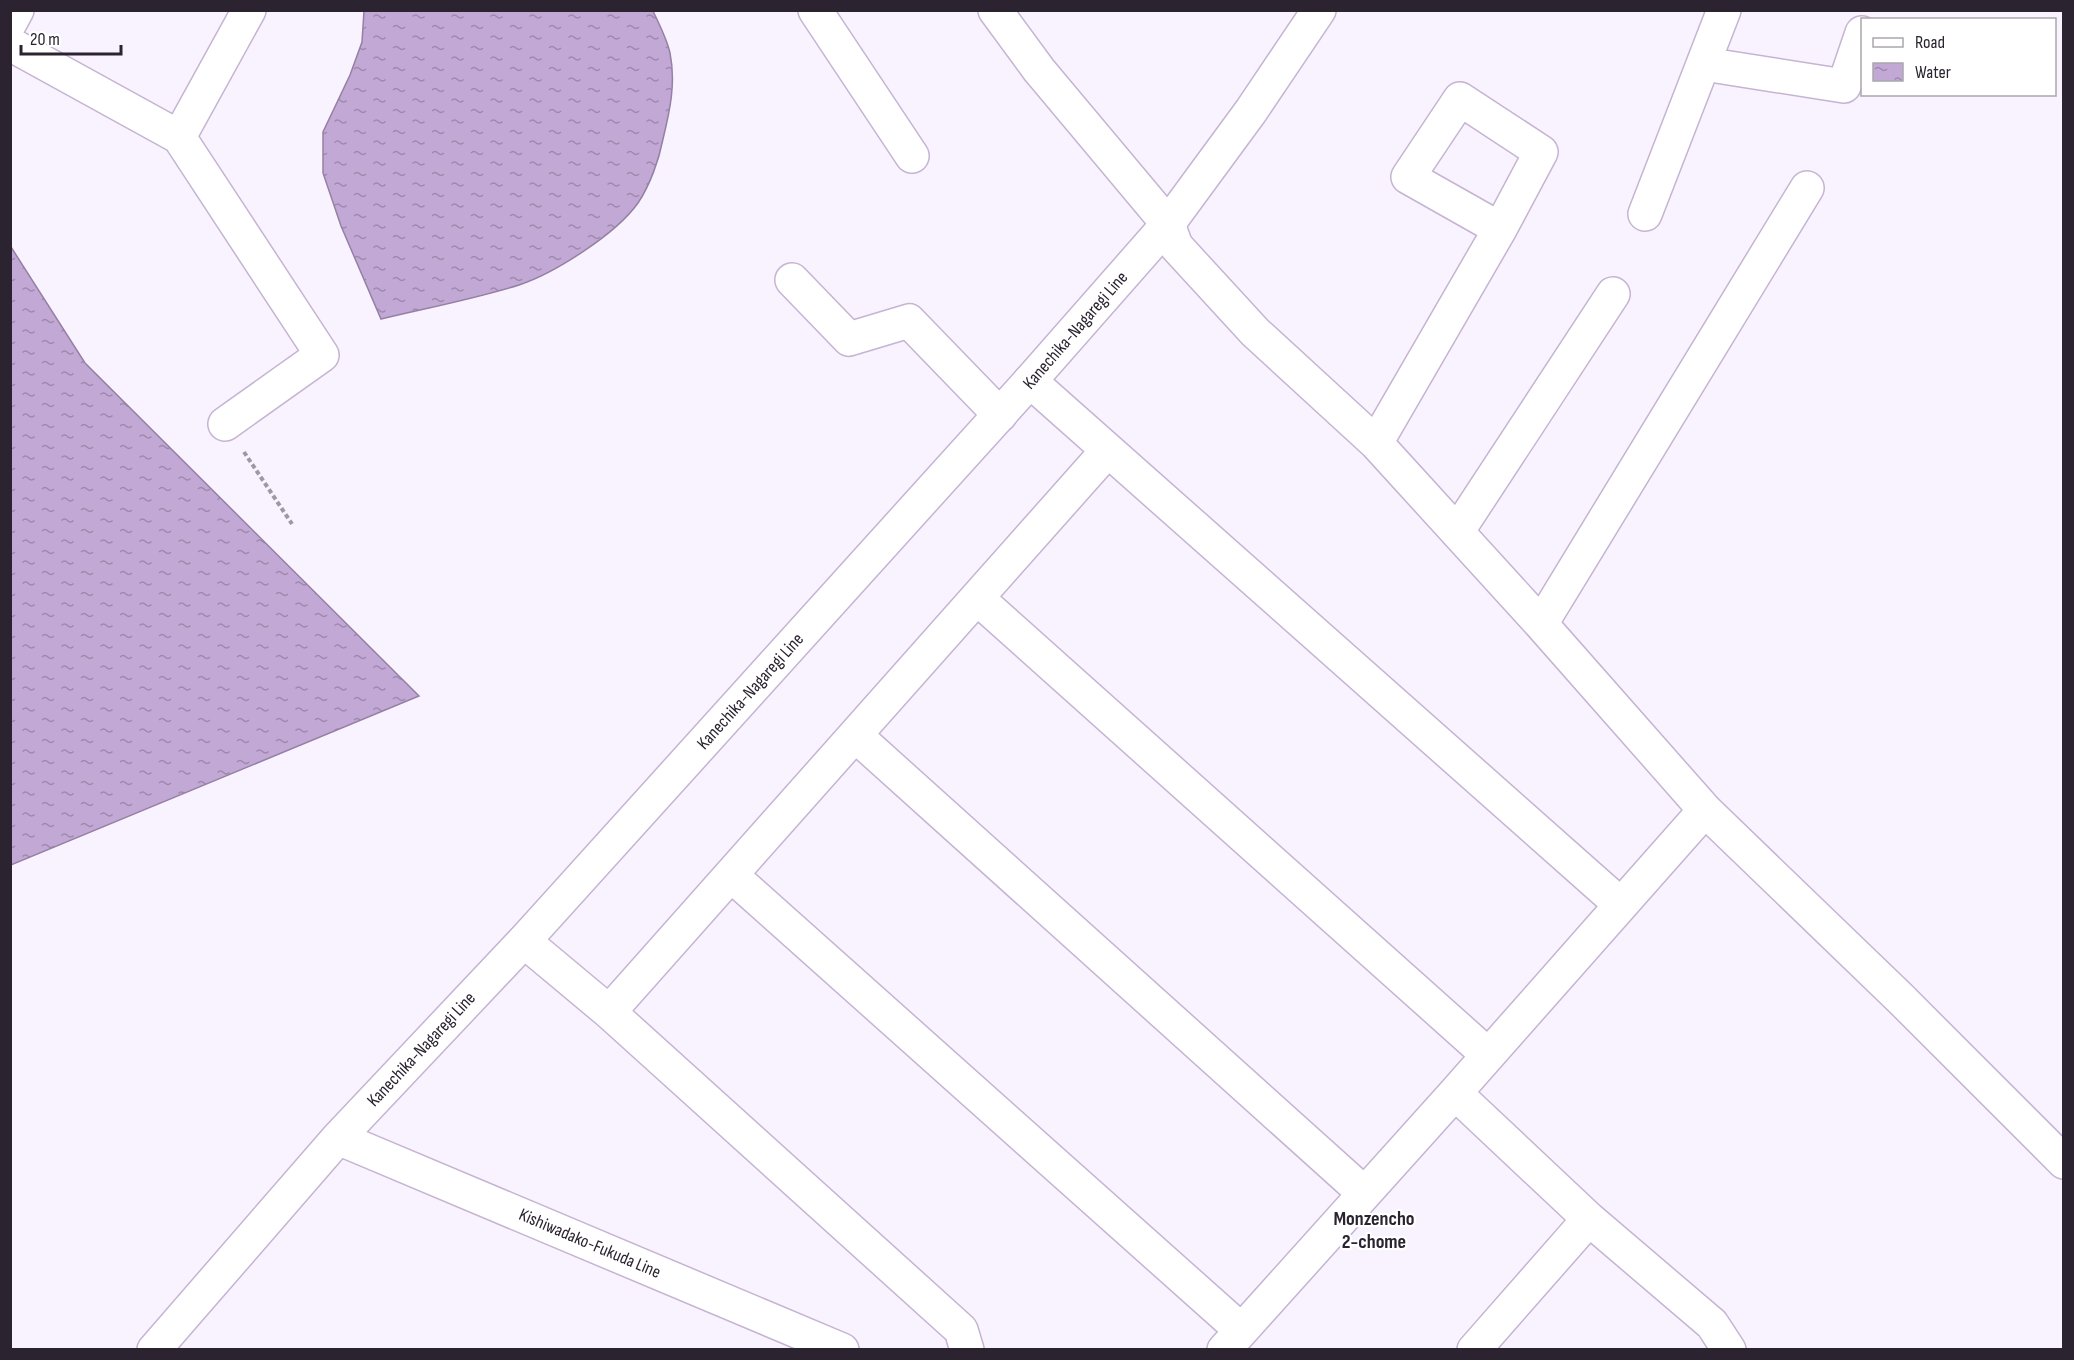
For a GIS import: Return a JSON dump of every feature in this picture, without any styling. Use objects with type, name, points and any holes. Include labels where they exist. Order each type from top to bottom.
[{"type":"street","points":[[10,23],[17,10]]},
{"type":"street","points":[[179,137],[249,10]]},
{"type":"street","points":[[815,10],[912,156]]},
{"type":"street","points":[[995,10],[1039,70],[1168,225],[1176,246],[1255,332],[1376,444],[1541,624],[1705,810],[1900,998],[2064,1162]]},
{"type":"street","name":"Kanechika-Nagaregi Line","points":[[154,1350],[338,1138],[524,940],[1000,415],[1168,225],[1251,111],[1319,10]]},
{"type":"street","points":[[1645,214],[1724,10]]},
{"type":"street","points":[[1704,64],[1844,86],[1861,39]]},
{"type":"street","points":[[10,44],[179,137],[322,355],[225,424]]},
{"type":"street","points":[[1541,624],[1807,188]]},
{"type":"street","points":[[1376,444],[1500,229]]},
{"type":"street","points":[[792,280],[849,339],[909,321],[1000,415]]},
{"type":"street","points":[[1457,532],[1613,294]]},
{"type":"street","points":[[1030,381],[1621,905]]},
{"type":"street","points":[[609,1012],[1108,450]]},
{"type":"street","points":[[977,598],[1488,1055]]},
{"type":"street","points":[[855,735],[1364,1193]]},
{"type":"street","points":[[731,875],[1232,1340],[1455,1093],[1705,810]]},
{"type":"street","points":[[524,940],[609,1012],[961,1330],[967,1350]]},
{"type":"street","points":[[1455,1093],[1589,1219],[1712,1324],[1727,1348]]},
{"type":"street","name":"Kishiwadako-Fukuda Line","points":[[338,1138],[843,1350]]},
{"type":"street","points":[[1474,1350],[1589,1219]]},
{"type":"path","points":[[225,424],[292,524]]},
{"type":"water","points":[[364,11],[653,11],[669,48],[672,86],[668,118],[659,155],[638,203],[615,227],[584,251],[534,279],[485,295],[381,319],[341,226],[323,173],[323,132],[350,75],[362,42]]},
{"type":"water","points":[[11,247],[85,363],[419,696],[11,865]]},
{"type":"district","name":"Monzencho 2-chome","points":[[1374,1230]]}]
